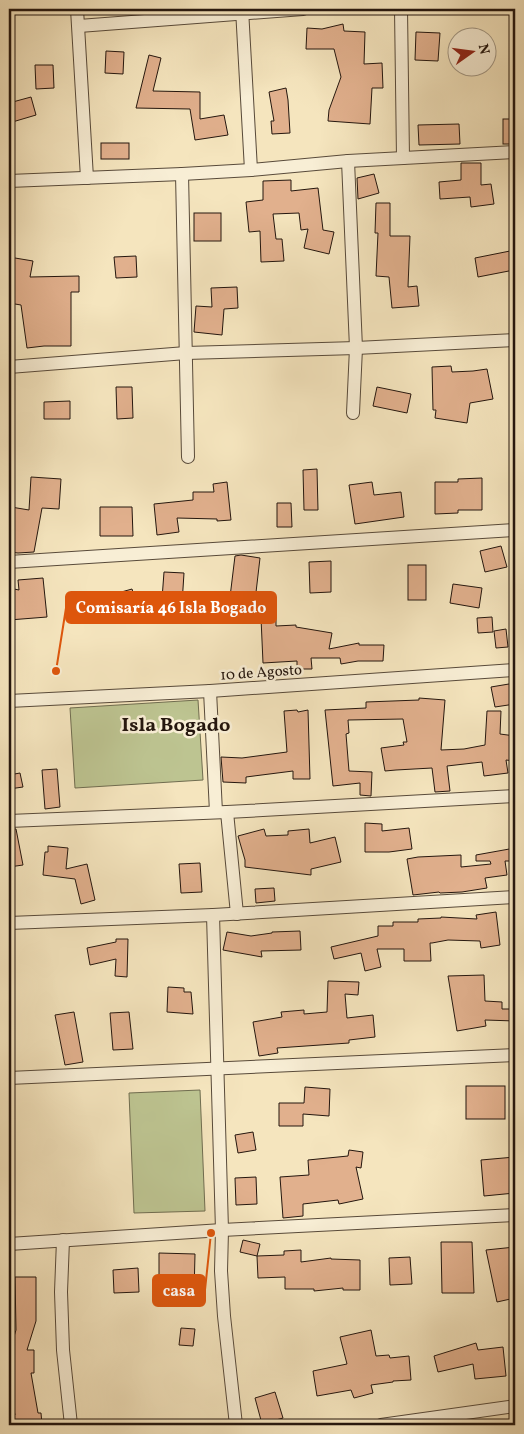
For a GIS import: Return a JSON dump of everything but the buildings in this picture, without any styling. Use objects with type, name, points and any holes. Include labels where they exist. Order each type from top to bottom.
[{"type":"street","points":[[77,9],[87,178]]},
{"type":"street","points":[[78,26],[243,11],[303,9]]},
{"type":"street","points":[[401,9],[403,158]]},
{"type":"street","points":[[243,11],[251,170]]},
{"type":"street","points":[[9,182],[251,170],[403,158],[515,152]]},
{"type":"street","points":[[348,162],[356,348],[353,414]]},
{"type":"street","points":[[182,174],[188,457]]},
{"type":"street","points":[[9,367],[186,352],[356,348],[515,340]]},
{"type":"street","points":[[9,562],[515,530]]},
{"type":"street","name":"10 de Agosto","points":[[9,701],[210,692],[515,670]]},
{"type":"street","points":[[210,692],[221,812],[237,914]]},
{"type":"street","points":[[9,821],[515,796]]},
{"type":"street","points":[[9,924],[237,914],[515,897]]},
{"type":"street","points":[[213,915],[222,1230],[221,1271],[236,1425]]},
{"type":"street","points":[[9,1078],[515,1055]]},
{"type":"street","points":[[9,1244],[222,1230],[515,1215]]},
{"type":"street","points":[[63,1240],[61,1292],[63,1350],[71,1425]]},
{"type":"street","points":[[381,1425],[515,1406]]},
{"type":"green space","points":[[198,700],[203,780],[75,788],[70,708]]},
{"type":"green space","points":[[200,1090],[205,1211],[134,1213],[129,1093]]},
{"type":"place","name":"Comisaría 46 Isla Bogado","points":[[56,671]]},
{"type":"place","name":"casa","points":[[211,1233]]},
{"type":"district","name":"Isla Bogado","points":[[176,724]]}]
